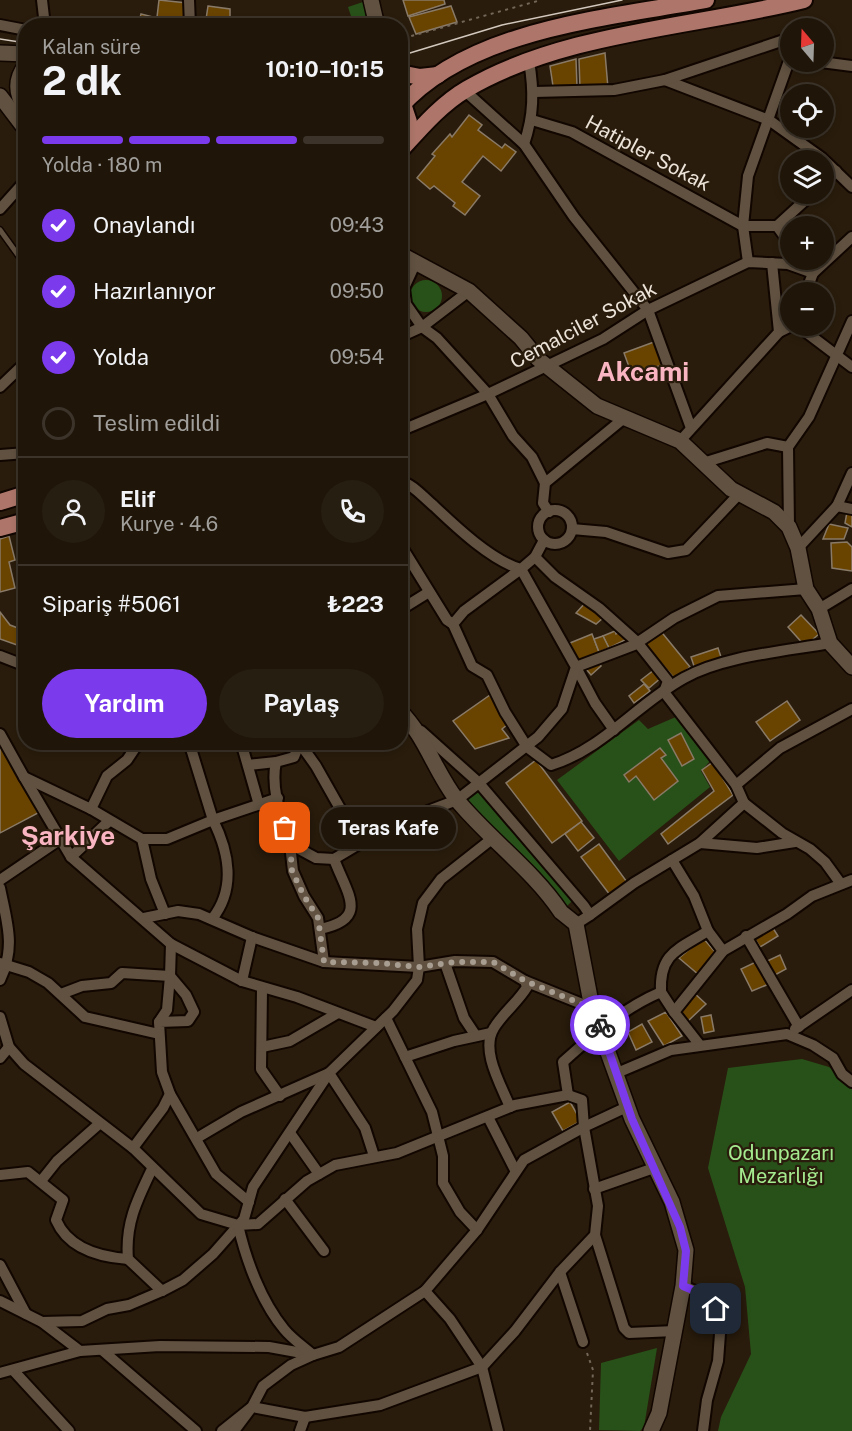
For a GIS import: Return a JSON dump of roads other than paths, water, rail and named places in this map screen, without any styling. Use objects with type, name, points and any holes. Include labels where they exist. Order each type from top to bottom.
[{"type":"main road","points":[[408,101],[439,75],[478,54],[533,33],[706,0]]},
{"type":"main road","points":[[408,142],[424,124],[464,90],[502,71],[615,38],[804,0]]},
{"type":"main road","points":[[408,75],[420,77],[439,75]]},
{"type":"main road","points":[[408,111],[424,124]]},
{"type":"main road","points":[[0,502],[18,496]]},
{"type":"street","points":[[42,0],[44,18]]},
{"type":"street","points":[[189,0],[190,18]]},
{"type":"street","points":[[371,0],[375,18]]},
{"type":"street","points":[[0,25],[18,28]]},
{"type":"street","points":[[534,92],[614,90],[665,80],[780,40]]},
{"type":"street","points":[[0,53],[18,54]]},
{"type":"street","points":[[525,144],[532,120],[534,92],[530,61]]},
{"type":"street","points":[[834,64],[852,66]]},
{"type":"street","points":[[785,72],[748,176],[742,226],[748,262],[788,264],[813,273]]},
{"type":"street","points":[[18,76],[18,92]]},
{"type":"street","points":[[665,80],[769,120],[836,171],[852,187]]},
{"type":"street","points":[[464,90],[525,144],[574,216],[610,258],[625,284],[648,310],[691,428]]},
{"type":"street","points":[[0,96],[18,120]]},
{"type":"street","name":"Hatipler Sokak","points":[[532,120],[572,132],[742,226]]},
{"type":"street","points":[[0,209],[18,189]]},
{"type":"street","points":[[742,226],[777,226],[801,204]]},
{"type":"street","points":[[777,226],[780,230]]},
{"type":"street","points":[[810,282],[813,273],[852,237]]},
{"type":"street","points":[[408,258],[469,291],[521,338],[545,366],[597,406],[623,419],[680,441],[731,489],[774,512],[789,526]]},
{"type":"street","points":[[408,277],[416,262]]},
{"type":"street","name":"Cemalciler Sokak","points":[[408,425],[488,394],[603,339],[648,310],[748,262]]},
{"type":"street","points":[[680,441],[778,332],[772,263]]},
{"type":"street","points":[[408,333],[422,327],[469,291]]},
{"type":"street","points":[[408,307],[422,327],[436,338],[488,394],[513,436],[532,457],[545,483],[543,503],[549,512],[565,514],[572,529]]},
{"type":"street","points":[[852,321],[835,354],[809,417],[788,447],[789,526],[798,548],[806,589],[819,609],[830,643],[852,667]]},
{"type":"street","points":[[811,336],[852,367]]},
{"type":"street","points":[[0,387],[18,370]]},
{"type":"street","points":[[545,483],[623,419]]},
{"type":"street","points":[[702,463],[767,443],[788,447]]},
{"type":"street","points":[[0,454],[18,453]]},
{"type":"street","points":[[798,548],[837,506],[852,473]]},
{"type":"street","points":[[408,485],[454,526],[509,566],[521,569],[594,704],[614,730]]},
{"type":"street","points":[[572,529],[606,532],[668,553],[686,550],[740,493]]},
{"type":"street","points":[[837,506],[852,509]]},
{"type":"street","points":[[549,512],[538,525],[544,540],[553,544],[564,542],[572,529]]},
{"type":"street","points":[[453,624],[464,611],[535,557],[544,540]]},
{"type":"street","points":[[408,557],[447,620],[453,624],[472,666],[487,675],[527,747],[551,765],[572,759],[686,677],[742,658],[830,643]]},
{"type":"street","points":[[535,557],[555,577],[599,608],[637,642],[668,681],[664,692]]},
{"type":"street","points":[[290,844],[316,858],[334,859],[391,825],[457,800],[527,747],[562,709],[576,667],[637,642],[674,618],[718,596],[806,589]]},
{"type":"street","points":[[819,609],[852,589]]},
{"type":"street","points":[[408,605],[429,592]]},
{"type":"street","points":[[0,656],[18,663]]},
{"type":"street","points":[[664,692],[736,785],[744,803],[825,862],[847,882],[812,896],[787,914],[723,951],[674,1012]]},
{"type":"street","points":[[736,785],[780,748],[852,709]]},
{"type":"street","points":[[408,719],[478,782],[590,915]]},
{"type":"street","points":[[415,726],[438,771],[457,800],[561,912],[576,924],[592,1008],[629,1106],[680,1227],[686,1251],[683,1286],[659,1413],[651,1431]]},
{"type":"street","points":[[0,734],[59,840],[71,857],[144,918],[171,944],[242,981],[262,989],[297,997],[376,1027]]},
{"type":"street","points":[[92,809],[107,776],[127,760],[134,750]]},
{"type":"street","points":[[191,750],[213,820],[221,835],[230,877],[223,906],[212,919]]},
{"type":"street","points":[[243,750],[259,805]]},
{"type":"street","points":[[248,765],[276,762],[294,757],[297,750]]},
{"type":"street","points":[[304,750],[316,766],[359,842]]},
{"type":"street","points":[[276,762],[273,775],[279,811],[290,844],[292,871],[318,918],[324,962]]},
{"type":"street","points":[[24,777],[92,809],[142,839],[167,839],[213,820],[278,798]]},
{"type":"street","points":[[576,924],[700,843],[744,803]]},
{"type":"street","points":[[71,857],[109,821]]},
{"type":"street","points":[[42,1323],[82,1321],[107,1309],[129,1305],[162,1292],[183,1280],[198,1267],[244,1219],[253,1187],[329,1073],[386,1018],[417,980],[419,967],[417,929],[423,903],[441,879],[493,838]]},
{"type":"street","points":[[142,839],[151,879],[165,914]]},
{"type":"street","points":[[0,880],[59,840]]},
{"type":"street","points":[[700,843],[757,848],[795,842]]},
{"type":"street","points":[[320,930],[346,921],[351,915],[350,902],[334,859]]},
{"type":"street","points":[[672,860],[694,896],[708,931],[723,951]]},
{"type":"street","points":[[0,888],[10,941],[0,980]]},
{"type":"street","points":[[144,918],[178,911],[212,919],[252,937],[324,962],[379,963],[419,967],[445,963],[493,962],[525,981],[592,1008]]},
{"type":"street","points":[[699,1044],[661,992],[662,965],[669,956],[708,931]]},
{"type":"street","points":[[746,936],[799,1027]]},
{"type":"street","points":[[242,981],[252,937]]},
{"type":"street","points":[[171,944],[167,1010],[159,1022],[162,1072],[170,1094],[216,1174],[249,1202]]},
{"type":"street","points":[[4,963],[29,972],[61,994],[85,1017],[159,1034]]},
{"type":"street","points":[[445,963],[464,1018],[476,1036]]},
{"type":"street","points":[[61,994],[82,986],[111,983],[122,973],[170,976],[186,995],[194,1012],[188,1021],[159,1022]]},
{"type":"street","points":[[510,1107],[495,1072],[488,1040],[527,987],[525,981]]},
{"type":"street","points":[[262,989],[261,1069],[280,1096]]},
{"type":"street","points":[[568,1095],[563,1062],[601,1028],[626,1010],[661,992]]},
{"type":"street","points":[[617,1073],[670,1050],[699,1044],[726,1044],[787,1034],[852,992]]},
{"type":"street","points":[[262,1047],[290,1041],[338,1013]]},
{"type":"street","points":[[0,1017],[9,1047],[24,1064],[133,1148],[152,1169],[201,1214],[238,1225],[258,1224],[285,1199],[335,1165],[397,1153],[510,1107],[568,1095],[582,1100],[584,1127],[598,1213],[595,1235],[624,1328],[629,1333],[675,1331]]},
{"type":"street","points":[[386,1018],[432,1112],[443,1156],[443,1183],[460,1212],[477,1230]]},
{"type":"street","points":[[405,1057],[491,1033]]},
{"type":"street","points":[[787,1034],[813,1045],[833,1058],[842,1074],[852,1082]]},
{"type":"street","points":[[0,1058],[9,1047]]},
{"type":"street","points":[[842,1074],[852,1068]]},
{"type":"street","points":[[196,1138],[241,1112],[329,1073]]},
{"type":"street","points":[[329,1073],[365,1128],[374,1156]]},
{"type":"street","points":[[133,1148],[163,1108],[170,1094]]},
{"type":"street","points":[[234,1431],[252,1407],[263,1386],[291,1365],[339,1347],[425,1291],[477,1230],[515,1170],[524,1160],[584,1127],[629,1106]]},
{"type":"street","points":[[488,1117],[515,1170]]},
{"type":"street","points":[[41,1181],[57,1161],[99,1124]]},
{"type":"street","points":[[290,1133],[319,1174]]},
{"type":"street","points":[[594,1189],[654,1168]]},
{"type":"street","points":[[152,1169],[137,1200],[126,1237],[128,1259],[162,1292]]},
{"type":"street","points":[[0,1175],[28,1172],[63,1200],[56,1220],[61,1233],[75,1244],[106,1258],[128,1259]]},
{"type":"street","points":[[285,1199],[324,1251]]},
{"type":"street","points":[[238,1225],[245,1256],[270,1306],[285,1329],[313,1355]]},
{"type":"street","points":[[222,1431],[252,1407],[305,1417],[380,1405],[482,1367],[515,1331],[560,1272],[595,1235]]},
{"type":"street","points":[[0,1264],[26,1314]]},
{"type":"street","points":[[560,1272],[584,1342]]},
{"type":"street","points":[[683,1286],[712,1298],[721,1320],[718,1361],[707,1400],[703,1431]]},
{"type":"street","points":[[425,1291],[450,1318],[482,1367],[498,1431]]},
{"type":"street","points":[[0,1301],[42,1323],[80,1351]]},
{"type":"street","points":[[0,1373],[80,1351],[160,1346],[269,1347],[313,1355]]},
{"type":"street","points":[[102,1350],[196,1431]]},
{"type":"street","points":[[13,1370],[69,1431]]},
{"type":"street","points":[[300,1431],[305,1417]]},
{"type":"lane","points":[[0,230],[18,255]]},
{"type":"tram line","points":[[408,54],[502,25],[622,0]]},
{"type":"tram line","points":[[0,39],[18,42]]},
{"type":"place","name":"Teras Kafe","points":[[285,828]]},
{"type":"district","name":"Akcami","points":[[643,372]]},
{"type":"district","name":"Şarkiye","points":[[68,836]]},
{"type":"park label","name":"Odunpazarı Mezarlığı","points":[[781,1164]]}]
